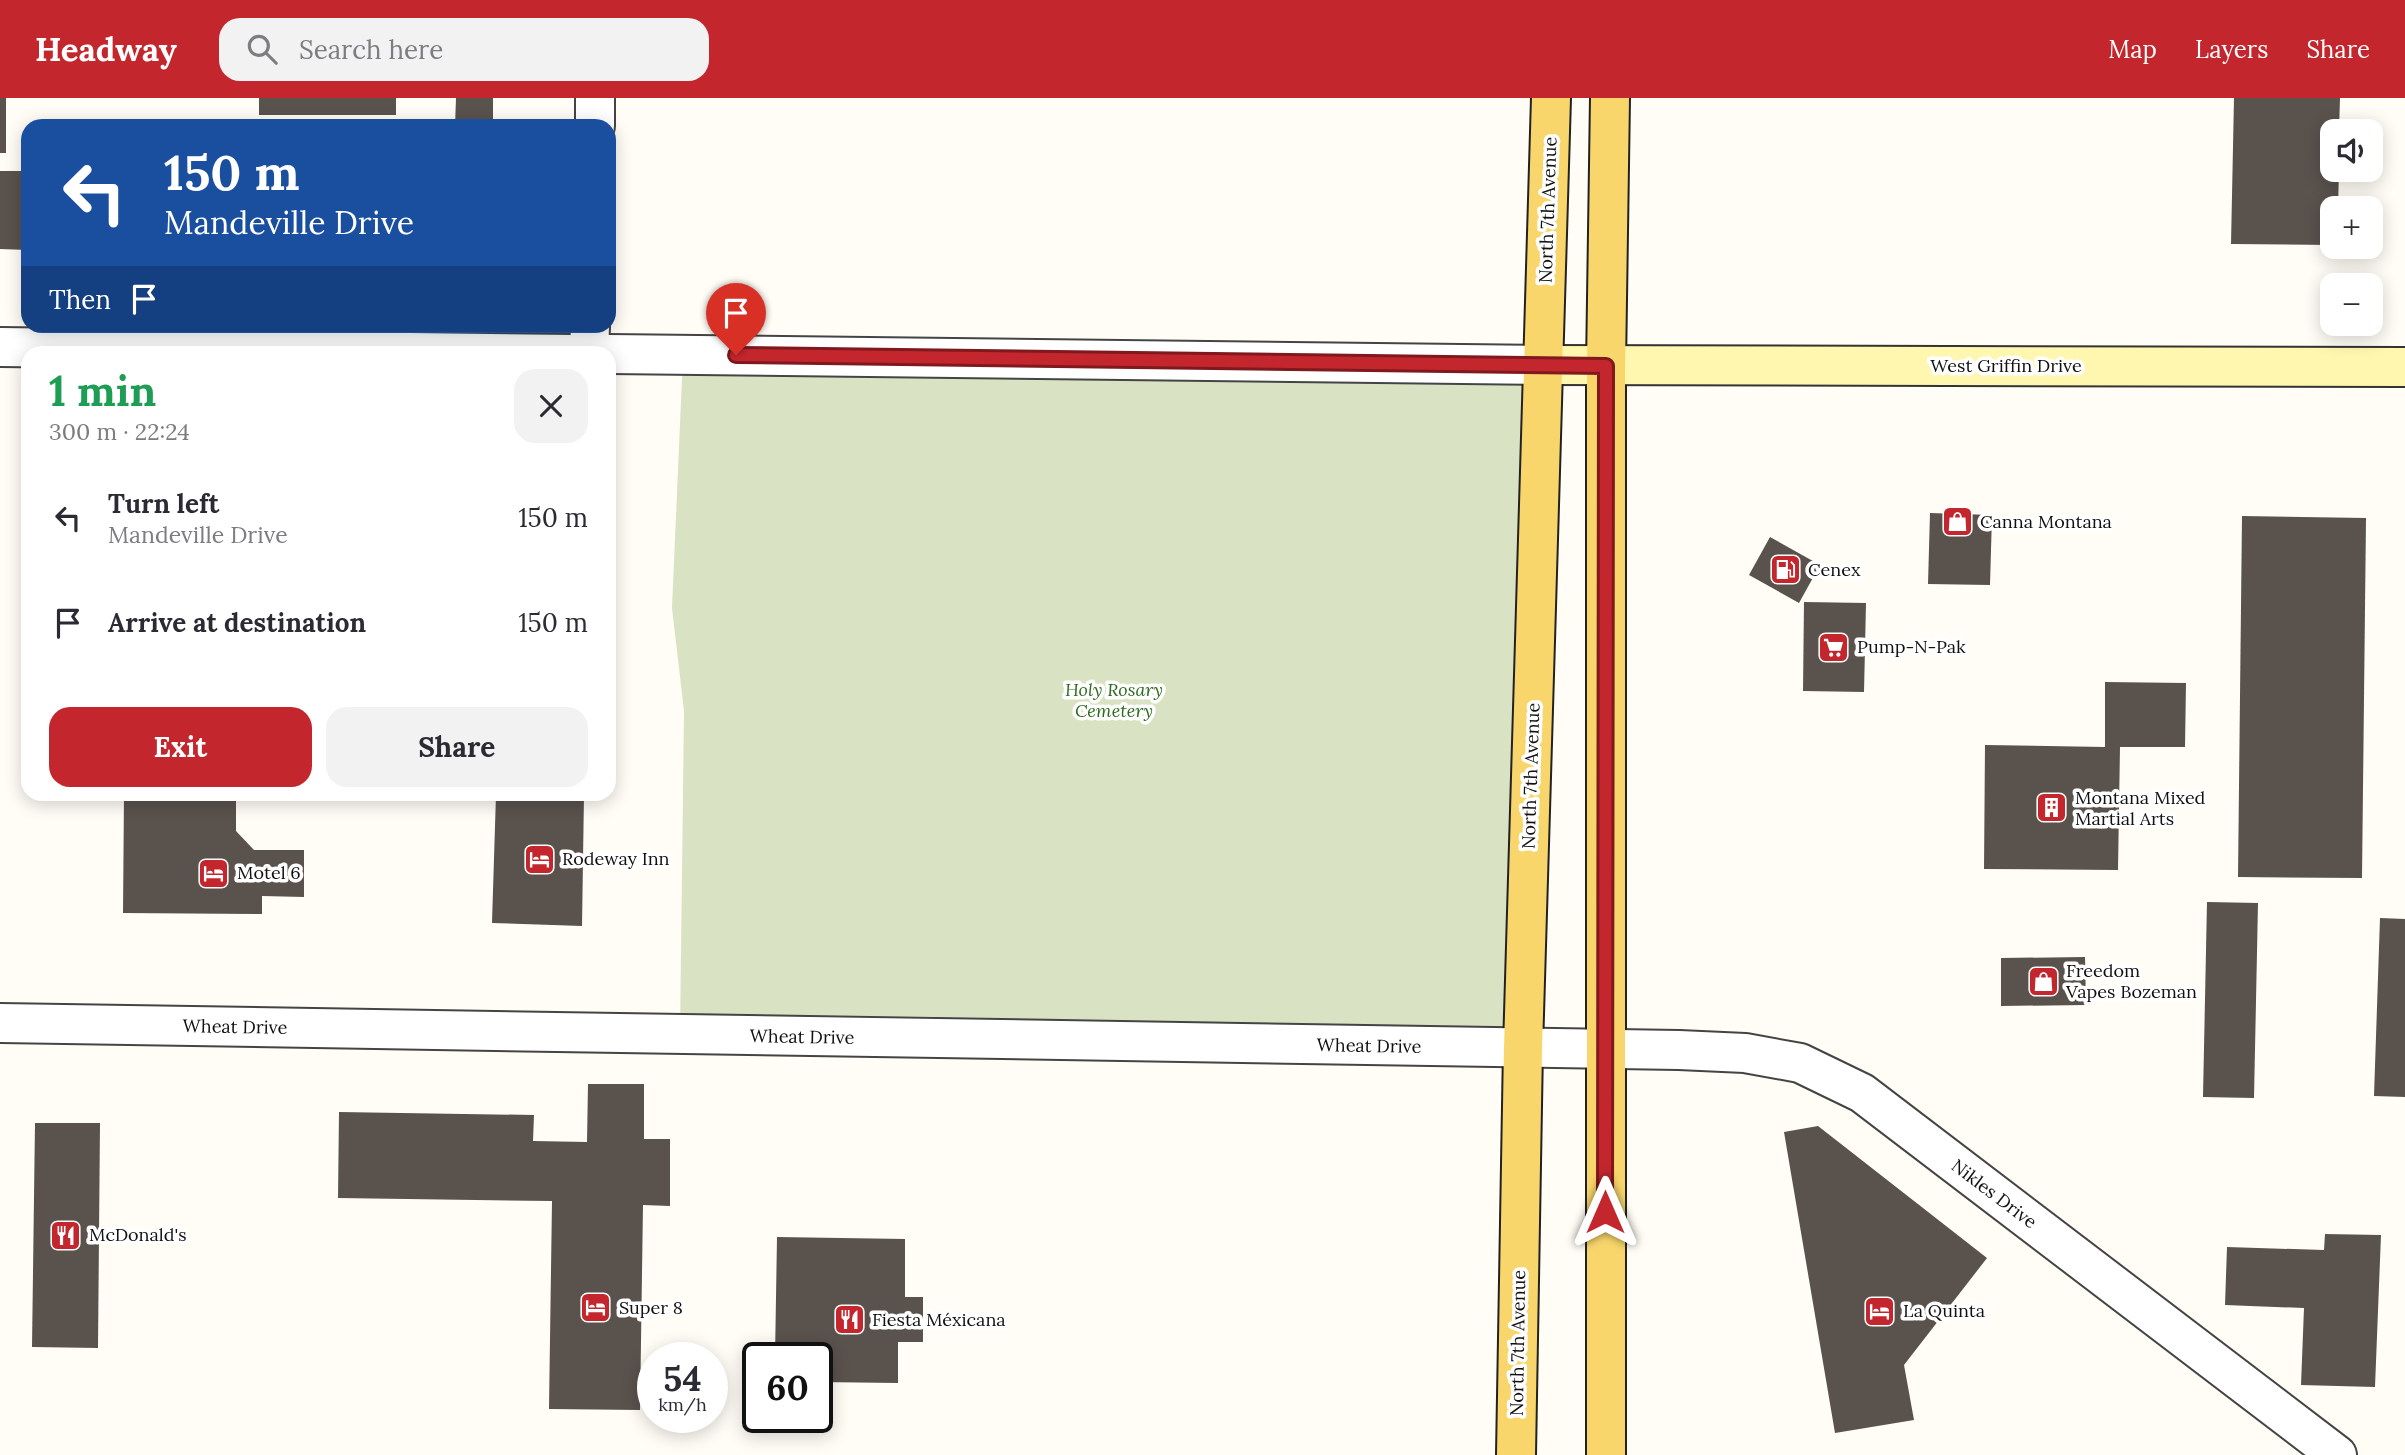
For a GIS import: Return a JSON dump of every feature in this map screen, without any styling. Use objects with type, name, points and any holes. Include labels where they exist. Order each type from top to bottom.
[{"type":"main road","name":"North 7th Avenue","points":[[1516,1455],[1523,1048],[1551,98]]},
{"type":"main road","points":[[1606,1455],[1606,366],[1610,98]]},
{"type":"main road","name":"West Griffin Drive","points":[[1544,365],[2405,367]]},
{"type":"street","points":[[595,98],[595,119]]},
{"type":"street","points":[[0,347],[21,347]]},
{"type":"street","points":[[616,354],[1544,365]]},
{"type":"street","name":"Wheat Drive","points":[[0,1023],[1605,1049]]},
{"type":"street","name":"Nikles Drive","points":[[1605,1049],[1745,1053],[1800,1063],[1862,1093],[2337,1455]]},
{"type":"green space","name":"Holy Rosary Cemetery","points":[[683,355],[1543,365],[1523,1048],[680,1034],[684,711],[672,608]]},
{"type":"building","points":[[0,98],[6,98],[6,153],[0,153]]},
{"type":"building","points":[[259,98],[396,98],[396,115],[259,115]]},
{"type":"building","points":[[456,98],[493,98],[493,119],[455,119]]},
{"type":"building","points":[[2234,98],[2340,98],[2339,119],[2320,119],[2320,182],[2339,182],[2338,196],[2320,196],[2320,245],[2231,244]]},
{"type":"building","points":[[0,171],[21,171],[21,250],[0,249]]},
{"type":"building","points":[[1930,513],[1992,515],[1990,585],[1928,584]]},
{"type":"building","points":[[2242,516],[2366,518],[2362,878],[2238,877]]},
{"type":"building","name":"Cenex","points":[[1770,537],[1820,565],[1799,603],[1749,575]]},
{"type":"building","name":"Pump-N-Pak","points":[[1804,602],[1866,603],[1864,692],[1803,691]]},
{"type":"building","name":"Montana Mixed Martial Arts","points":[[2105,682],[2186,683],[2185,747],[2120,747],[2118,870],[1984,869],[1985,745],[2105,747]]},
{"type":"building","name":"Motel 6","points":[[124,801],[236,801],[236,831],[254,850],[304,850],[304,897],[262,896],[262,914],[123,913]]},
{"type":"building","name":"Rodeway Inn","points":[[496,801],[584,801],[582,926],[492,923]]},
{"type":"building","points":[[2207,902],[2258,903],[2254,1098],[2203,1097]]},
{"type":"building","points":[[2380,918],[2405,919],[2405,1097],[2374,1096]]},
{"type":"building","name":"Freedom Vapes Bozeman","points":[[2085,957],[2086,1005],[2001,1006],[2001,958]]},
{"type":"building","name":"Super 8","points":[[588,1084],[644,1084],[644,1139],[670,1139],[670,1206],[643,1205],[637,1410],[549,1409],[552,1201],[338,1198],[339,1112],[534,1115],[533,1141],[587,1142]]},
{"type":"building","name":"McDonald's","points":[[35,1123],[100,1123],[98,1348],[32,1347]]},
{"type":"building","name":"La Quinta","points":[[1818,1126],[1987,1258],[1904,1365],[1914,1420],[1835,1433],[1784,1132]]},
{"type":"building","points":[[2325,1234],[2381,1235],[2375,1387],[2301,1385],[2304,1308],[2225,1305],[2227,1247],[2324,1250]]},
{"type":"building","name":"Fiesta Méxicana","points":[[777,1237],[905,1239],[905,1297],[923,1297],[923,1342],[898,1342],[898,1383],[833,1382],[833,1342],[775,1342]]},
{"type":"place","name":"Canna Montana","points":[[1957,522]]},
{"type":"place","name":"Cenex","points":[[1785,570]]},
{"type":"place","name":"Pump-N-Pak","points":[[1834,647]]},
{"type":"place","name":"Montana Mixed Martial Arts","points":[[2052,808]]},
{"type":"place","name":"Rodeway Inn","points":[[539,859]]},
{"type":"place","name":"Motel 6","points":[[214,873]]},
{"type":"place","name":"Freedom Vapes Bozeman","points":[[2043,981]]},
{"type":"place","name":"McDonald's","points":[[66,1235]]},
{"type":"place","name":"Super 8","points":[[596,1308]]},
{"type":"place","name":"La Quinta","points":[[1880,1311]]},
{"type":"place","name":"Fiesta Méxicana","points":[[849,1320]]},
{"type":"route","points":[[736,355],[1606,366],[1605,1212]]}]
